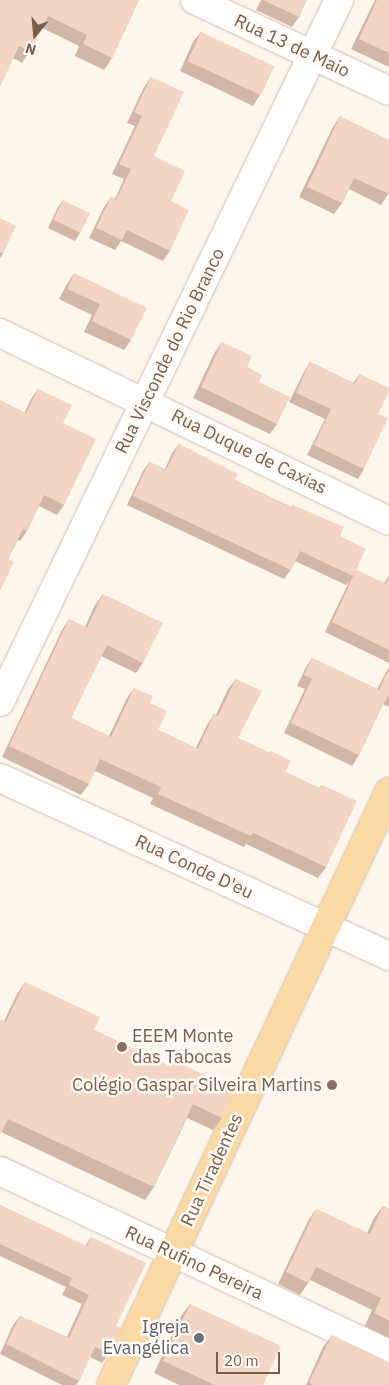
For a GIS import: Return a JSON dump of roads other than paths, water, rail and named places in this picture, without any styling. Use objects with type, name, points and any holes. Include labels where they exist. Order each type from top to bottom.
[{"type":"main road","name":"Rua Tiradentes","points":[[111,1385],[389,792]]},
{"type":"street","name":"Rua 13 de Maio","points":[[196,0],[389,91]]},
{"type":"street","name":"Rua Visconde do Rio Branco","points":[[0,702],[339,0]]},
{"type":"street","name":"Rua Duque de Caxias","points":[[0,333],[389,521]]},
{"type":"street","name":"Rua Conde D'eu","points":[[0,778],[389,956]]},
{"type":"street","name":"Rua Rufino Pereira","points":[[0,1171],[389,1354]]},
{"type":"place","name":"EEEM Monte das Tabocas","points":[[122,1047]]},
{"type":"place","name":"Colégio Gaspar Silveira Martins","points":[[332,1085]]},
{"type":"place","name":"Igreja Evangélica","points":[[199,1338]]}]
